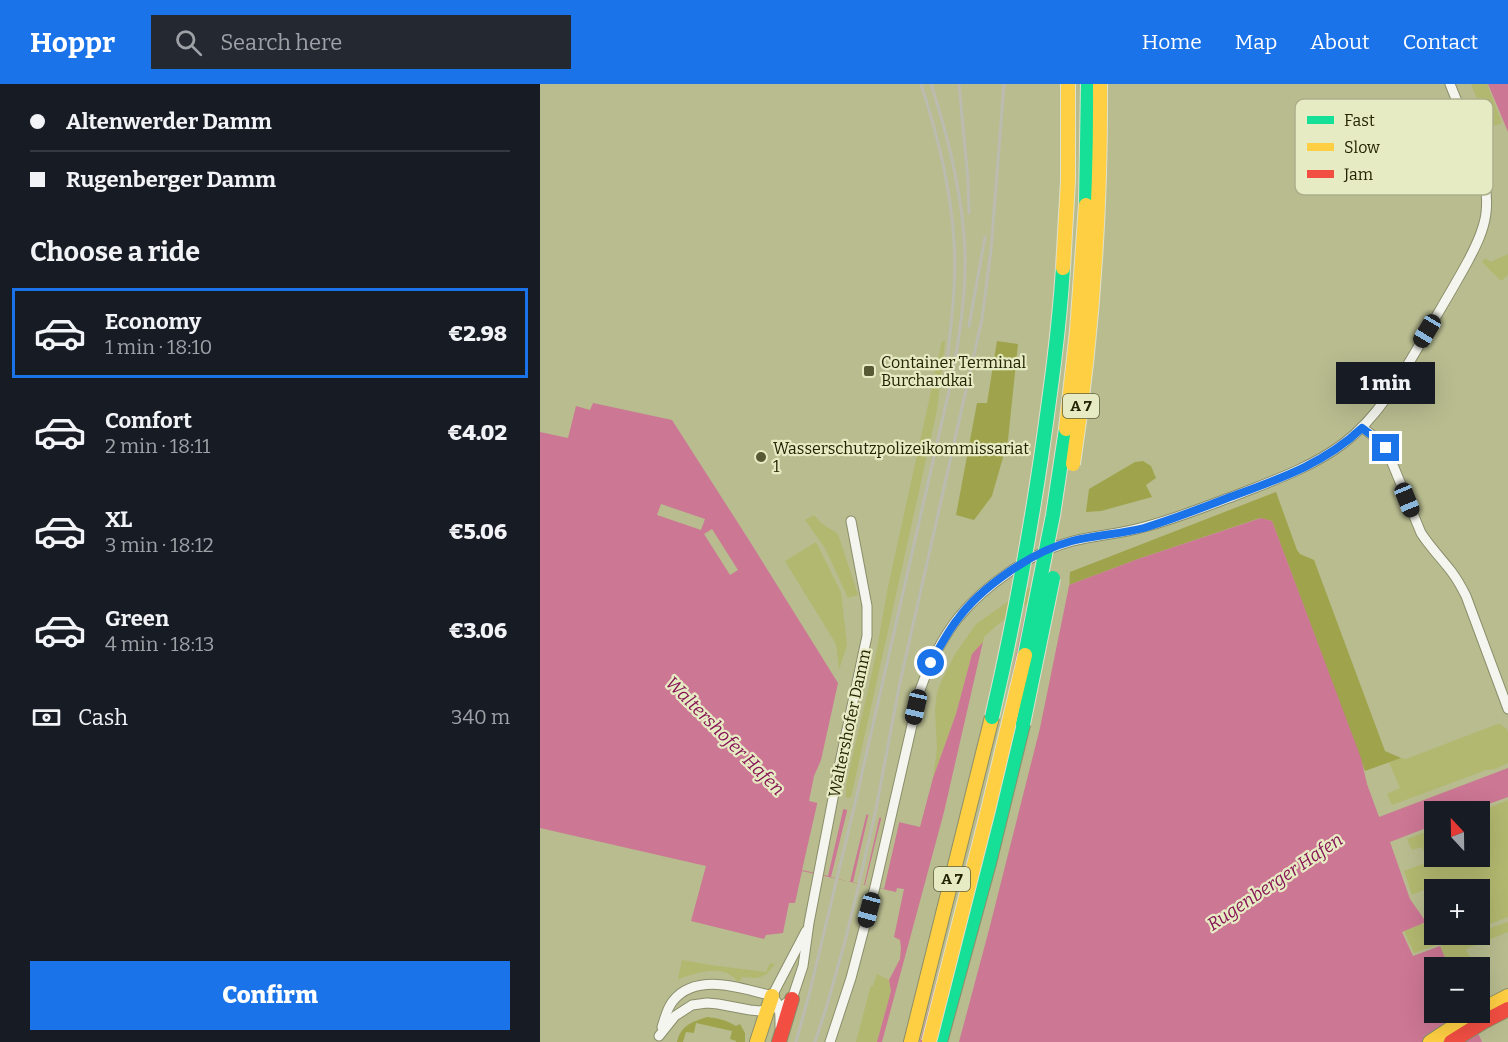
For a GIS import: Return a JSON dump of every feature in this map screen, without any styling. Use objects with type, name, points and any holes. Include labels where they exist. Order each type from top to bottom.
[{"type":"main road","name":"A 7","points":[[911,1042],[1003,670],[1034,504],[1056,350],[1061,295],[1068,169],[1068,84]]},
{"type":"main road","name":"A 7","points":[[928,1042],[1011,721],[1053,516],[1073,380],[1082,283],[1088,155],[1088,84]]},
{"type":"main road","name":"A 7","points":[[940,1042],[989,863],[1023,724],[1046,615],[1071,471],[1079,423],[1094,284],[1101,143],[1100,84]]},
{"type":"main road","points":[[1490,1006],[1508,996]]},
{"type":"main road","points":[[780,1040],[792,999]]},
{"type":"main road","points":[[759,1035],[773,1004]]},
{"type":"main road","points":[[1451,1042],[1508,1009]]},
{"type":"main road","points":[[1430,1042],[1460,1023]]},
{"type":"street","points":[[1450,84],[1456,99]]},
{"type":"street","points":[[830,1042],[851,978],[920,690],[931,663],[958,618],[972,603],[1016,567],[1060,545],[1117,534],[1173,519],[1289,475],[1326,456],[1343,444],[1377,411],[1411,360],[1477,246],[1483,228],[1486,195]]},
{"type":"street","points":[[1362,428],[1386,448],[1421,533],[1452,572],[1466,596],[1508,709]]},
{"type":"street","name":"Waltershofer Damm","points":[[792,999],[803,966],[818,874],[867,636],[867,606],[851,521]]},
{"type":"street","name":"Waltershofer Damm","points":[[773,1004],[810,923]]},
{"type":"street","points":[[658,1039],[669,1006],[677,996],[691,988],[724,985],[773,1004]]},
{"type":"street","points":[[658,1039],[675,1016],[692,1005],[718,1004],[750,1010],[792,999]]},
{"type":"street","points":[[773,1004],[780,1040]]},
{"type":"street","points":[[738,1008],[751,1016],[759,1035]]},
{"type":"green space","points":[[1471,84],[1487,84],[1493,99],[1477,99]]},
{"type":"green space","points":[[1493,100],[1502,123],[1493,126]]},
{"type":"green space","points":[[1508,254],[1508,275],[1501,281],[1482,262],[1485,258],[1491,262]]},
{"type":"green space","points":[[942,341],[945,341],[937,410],[851,797],[846,798],[846,785]]},
{"type":"green space","points":[[997,341],[1018,344],[1008,440],[992,496],[974,520],[956,515],[977,403],[987,403]]},
{"type":"green space","points":[[1143,461],[1151,466],[1156,478],[1146,485],[1152,497],[1101,511],[1086,512],[1089,489],[1135,462]]},
{"type":"green space","points":[[1276,492],[1297,550],[1300,554],[1314,560],[1385,751],[1401,758],[1365,771],[1272,521],[1260,518],[1069,585],[1070,572]]},
{"type":"green space","points":[[814,515],[821,523],[838,534],[858,595],[848,598],[825,548],[805,520]]},
{"type":"green space","points":[[816,542],[841,592],[847,645],[839,670],[836,644],[785,561]]},
{"type":"green space","points":[[1039,584],[1038,600],[1018,612],[972,654],[956,714],[933,778],[937,749],[935,710],[937,693],[955,654],[976,624],[1023,591]]},
{"type":"green space","points":[[1500,724],[1507,729],[1508,733],[1508,763],[1392,805],[1387,794],[1400,788],[1389,762],[1401,758],[1406,759]]},
{"type":"green space","points":[[1508,800],[1508,917],[1490,924],[1490,879],[1424,879],[1424,890],[1412,895],[1404,871],[1424,864],[1424,867],[1490,867],[1490,807]]},
{"type":"green space","points":[[1424,833],[1424,852],[1422,847],[1412,850],[1407,839]]},
{"type":"green space","points":[[1508,922],[1508,932],[1490,939],[1490,928]]},
{"type":"green space","points":[[1424,923],[1424,945],[1436,945],[1414,953],[1404,931]]},
{"type":"green space","points":[[1476,945],[1466,949],[1470,957],[1445,957],[1440,946]]},
{"type":"green space","points":[[682,960],[766,972],[770,963],[775,964],[768,973],[761,977],[742,977],[740,981],[725,972],[717,971],[701,972],[678,979]]},
{"type":"green space","points":[[877,974],[889,980],[891,991],[877,1042],[856,1042],[871,985],[873,986]]},
{"type":"green space","points":[[707,1017],[736,1026],[740,1024],[745,1033],[745,1042],[730,1039],[732,1031],[696,1023],[694,1033],[686,1032],[683,1042],[677,1042],[684,1028]]},
{"type":"water","points":[[1488,84],[1508,84],[1508,132]]},
{"type":"water","points":[[593,403],[672,420],[838,683],[821,760],[814,776],[809,801],[920,827],[933,778],[956,714],[972,654],[983,642],[1018,612],[1069,585],[1138,559],[1261,518],[1272,521],[1361,758],[1367,784],[1379,817],[1508,768],[1508,797],[1490,803],[1490,801],[1424,801],[1424,829],[1390,842],[1410,899],[1424,919],[1424,923],[1402,932],[1413,956],[1440,946],[1445,957],[1424,957],[1424,1023],[1473,1023],[1482,1042],[877,1042],[891,991],[889,980],[900,959],[900,940],[894,937],[904,889],[897,888],[896,892],[802,871],[795,903],[789,903],[783,933],[766,935],[764,939],[691,921],[706,866],[540,828],[540,432],[568,438],[576,406],[590,410]]},
{"type":"pier","points":[[661,504],[705,519],[701,530],[657,515]]},
{"type":"pier","points":[[712,529],[738,570],[730,575],[704,534]]},
{"type":"pier","points":[[1070,581],[1040,728],[959,1042],[922,1042],[1036,598]]},
{"type":"pier","points":[[1027,604],[1003,717],[920,1042],[882,1042],[944,812],[984,637],[1016,610]]},
{"type":"pier","points":[[818,800],[844,806],[828,876],[802,870]]},
{"type":"pier","points":[[848,807],[867,812],[850,882],[831,877]]},
{"type":"pier","points":[[869,812],[880,815],[864,885],[853,882]]},
{"type":"pier","points":[[882,815],[900,819],[884,889],[865,885]]},
{"type":"railway","points":[[921,84],[943,162],[952,222],[955,257],[954,287],[947,362]]},
{"type":"railway","points":[[796,1042],[857,795],[948,395],[961,325],[965,272],[964,232],[949,147],[931,84]]},
{"type":"railway","points":[[959,84],[969,213]]},
{"type":"railway","points":[[815,1042],[844,945],[859,884],[899,687],[982,319],[991,250],[1004,84]]},
{"type":"railway","points":[[969,326],[985,237]]},
{"type":"traffic: fast","points":[[1086,205],[1088,84]]},
{"type":"traffic: fast","points":[[992,717],[1013,620],[1036,491],[1054,363],[1063,268]]},
{"type":"traffic: fast","points":[[1025,655],[1053,515],[1066,429]]},
{"type":"traffic: fast","points":[[1023,724],[1053,578]]},
{"type":"traffic: fast","points":[[940,1042],[989,863],[1023,724]]},
{"type":"traffic: slow","points":[[1063,268],[1068,181],[1068,84]]},
{"type":"traffic: slow","points":[[1073,464],[1094,275],[1099,180],[1100,84]]},
{"type":"traffic: slow","points":[[1066,429],[1077,331],[1086,205]]},
{"type":"traffic: slow","points":[[929,1042],[1025,655]]},
{"type":"traffic: slow","points":[[911,1042],[992,717]]},
{"type":"traffic: slow","points":[[757,1042],[772,996]]},
{"type":"traffic: slow","points":[[1490,1005],[1508,996]]},
{"type":"traffic: slow","points":[[1430,1042],[1459,1023]]},
{"type":"traffic: jam","points":[[779,1042],[792,999]]},
{"type":"traffic: jam","points":[[1451,1042],[1508,1009]]},
{"type":"place","name":"Container Terminal Burchardkai","points":[[869,371]]},
{"type":"place","name":"Wasserschutzpolizeikommissariat 1","points":[[761,457]]},
{"type":"route","points":[[931,663],[958,618],[972,603],[1016,567],[1041,553],[1072,541],[1117,534],[1173,519],[1289,475],[1326,456],[1362,428],[1386,448]]},
{"type":"water label","name":"Waltershofer Hafen","points":[[725,736]]},
{"type":"water label","name":"Rugenberger Hafen","points":[[1275,882]]}]
